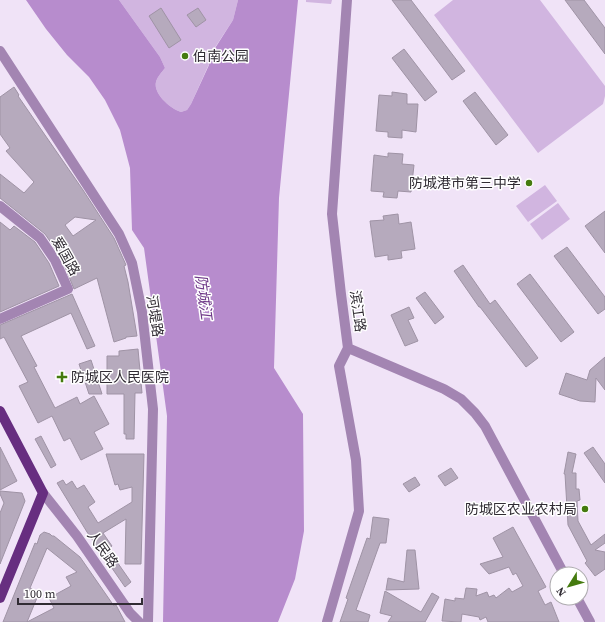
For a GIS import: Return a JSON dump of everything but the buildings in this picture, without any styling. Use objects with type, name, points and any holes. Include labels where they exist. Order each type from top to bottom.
[{"type":"main road","name":"人民路","points":[[0,411],[43,493]]},
{"type":"main road","points":[[0,598],[43,493]]},
{"type":"street","name":"滨江路","points":[[347,0],[332,214],[348,348],[444,389],[461,400],[475,412],[485,426],[560,566]]},
{"type":"street","name":"河堤路","points":[[0,52],[119,234],[132,263],[142,312],[153,409],[148,622]]},
{"type":"street","name":"爱国路","points":[[0,206],[40,238],[55,260],[68,289],[0,319]]},
{"type":"street","points":[[327,622],[359,511],[356,460],[339,366],[348,348]]},
{"type":"street","name":"人民路","points":[[43,493],[78,536],[130,613],[139,622]]},
{"type":"street","points":[[581,606],[590,622]]},
{"type":"shaded area","name":"伯南公园","points":[[119,0],[238,0],[233,20],[210,55],[209,64],[187,110],[181,112],[172,108],[160,96],[157,91],[156,82],[158,76],[165,68],[160,57]]},
{"type":"shaded area","points":[[306,0],[332,0],[331,4],[306,2]]},
{"type":"shaded area","points":[[453,0],[540,0],[605,86],[603,104],[538,153],[434,15]]},
{"type":"shaded area","points":[[545,185],[557,201],[528,222],[516,206]]},
{"type":"shaded area","points":[[558,203],[570,219],[542,240],[530,224]]},
{"type":"water","name":"防城江","points":[[26,0],[119,0],[160,57],[165,68],[156,82],[157,91],[172,108],[181,112],[187,110],[191,104],[209,65],[210,56],[233,20],[238,0],[298,0],[279,198],[274,368],[303,414],[304,531],[295,579],[278,622],[163,622],[167,416],[144,248],[132,230],[130,168],[120,130],[105,100],[89,77],[67,55],[46,29]]},
{"type":"place","name":"伯南公园","points":[[185,56]]},
{"type":"place","name":"防城港市第三中学","points":[[529,183]]},
{"type":"place","name":"防城区人民医院","points":[[62,377]]},
{"type":"place","name":"防城区农业农村局","points":[[585,509]]}]
